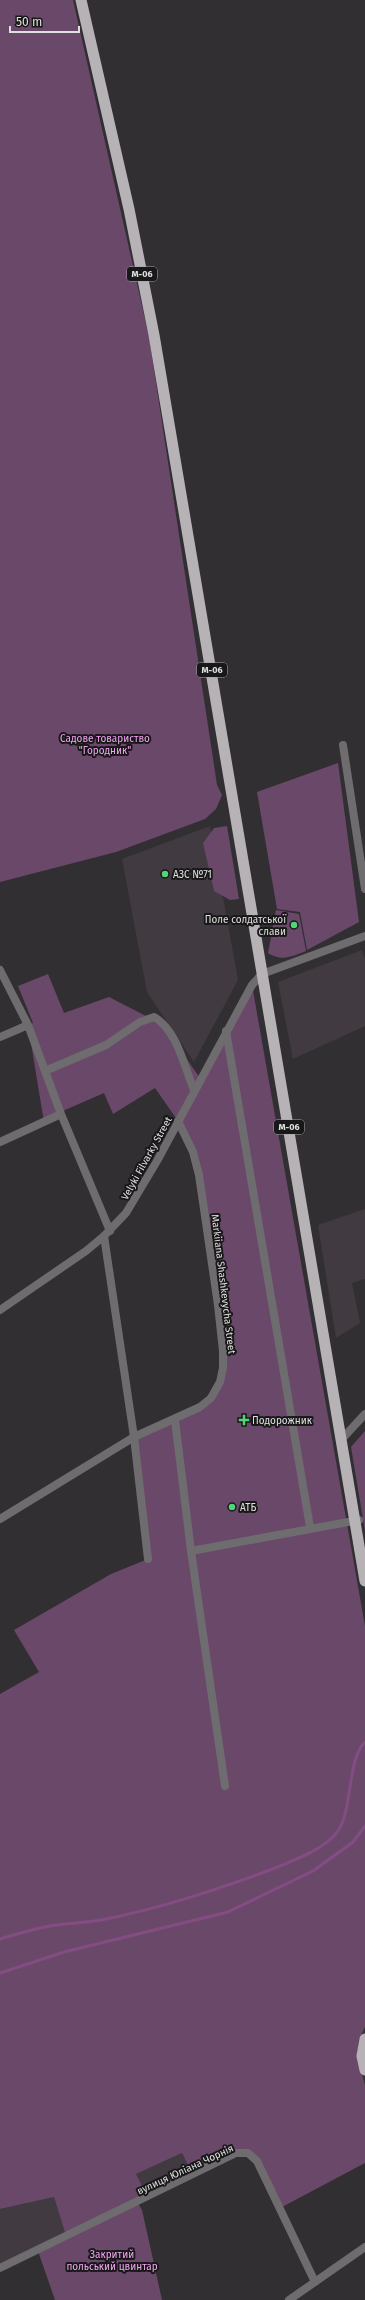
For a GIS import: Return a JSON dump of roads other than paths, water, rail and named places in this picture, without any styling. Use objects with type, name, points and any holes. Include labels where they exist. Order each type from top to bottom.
[{"type":"highway","name":"М-06","points":[[81,0],[129,208],[154,336],[341,1440],[357,1520],[365,1581]]},
{"type":"highway","points":[[365,2039],[362,2056],[365,2070]]},
{"type":"street","points":[[344,745],[365,889]]},
{"type":"street","points":[[262,974],[365,936]]},
{"type":"street","points":[[0,970],[28,1025],[107,1234],[134,1437],[148,1559]]},
{"type":"street","name":"Velyki Filvarky Street","points":[[0,1310],[107,1234],[126,1213],[135,1200],[252,985],[262,974]]},
{"type":"street","points":[[45,1071],[106,1045],[140,1022],[154,1017],[162,1022],[172,1036],[194,1090]]},
{"type":"street","points":[[0,1037],[28,1025]]},
{"type":"street","points":[[226,1031],[310,1527]]},
{"type":"street","points":[[0,1142],[61,1114]]},
{"type":"street","name":"Markiiana Shashkevycha Street","points":[[0,1519],[134,1437],[175,1420],[200,1407],[210,1398],[220,1382],[223,1368],[218,1305],[199,1175],[193,1152],[178,1121]]},
{"type":"street","points":[[341,1440],[365,1414]]},
{"type":"street","points":[[175,1420],[191,1551],[225,1786]]},
{"type":"street","points":[[191,1551],[310,1527],[357,1520]]},
{"type":"street","name":"вулиця Юліана Чорнія","points":[[0,2268],[236,2153],[248,2153],[257,2161],[315,2282]]},
{"type":"street","points":[[288,2300],[365,2247]]},
{"type":"waterway","points":[[0,1939],[44,1927],[101,1920],[165,1905],[208,1892],[270,1870],[297,1859],[316,1849],[332,1838],[343,1822],[355,1760],[359,1750],[365,1742]]},
{"type":"waterway","points":[[0,1973],[64,1952],[228,1912],[313,1871],[353,1842],[365,1826]]},
{"type":"place","name":"АЗС №71","points":[[165,874]]},
{"type":"place","name":"Поле солдатської слави","points":[[294,925]]},
{"type":"place","name":"Подорожник","points":[[244,1420]]},
{"type":"place","name":"АТБ","points":[[232,1507]]},
{"type":"park label","name":"Садове товариство \"Городник\"","points":[[105,744]]},
{"type":"park label","name":"Закритий польський цвинтар","points":[[112,2260]]}]
